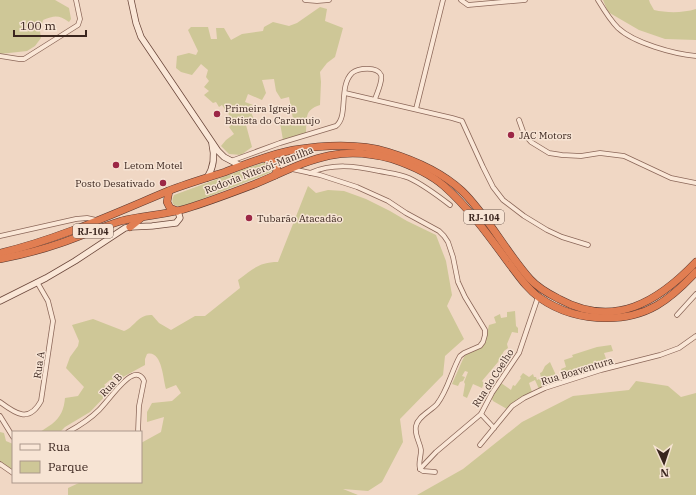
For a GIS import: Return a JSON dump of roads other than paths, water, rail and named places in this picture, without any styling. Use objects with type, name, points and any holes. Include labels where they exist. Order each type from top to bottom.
[{"type":"highway","name":"Rodovia Niterói-Manilha","points":[[0,253],[63,235],[169,191],[241,166],[293,150],[340,146],[386,152],[411,160],[450,180],[463,192],[530,280],[543,290],[572,306],[592,311],[611,311],[628,309],[645,303],[669,288],[696,262]]},
{"type":"highway","name":"Rodovia Niterói-Manilha","points":[[0,259],[44,249],[121,222],[178,211],[255,184],[290,168],[326,155],[350,153],[376,156],[392,160],[428,175],[444,186],[466,209],[522,281],[538,297],[566,311],[580,316],[617,318],[639,314],[663,303],[676,293],[696,272]]},
{"type":"highway","points":[[266,159],[273,161],[277,166],[275,175]]},
{"type":"highway","points":[[169,191],[167,202],[170,208],[178,211]]},
{"type":"highway","points":[[130,227],[143,217]]},
{"type":"street","points":[[0,56],[19,60],[24,59],[78,25],[80,19],[76,0]]},
{"type":"street","points":[[131,0],[136,24],[142,37],[218,151],[230,161],[241,166]]},
{"type":"street","points":[[305,0],[329,0]]},
{"type":"street","points":[[416,109],[443,0]]},
{"type":"street","points":[[461,0],[468,5],[485,2],[525,0]]},
{"type":"street","points":[[598,0],[610,19],[619,29],[631,37],[642,42],[687,55],[696,56]]},
{"type":"street","points":[[230,161],[293,138],[336,126],[340,123],[342,118],[343,102],[347,84],[353,73],[359,70],[370,69],[378,71],[381,74],[381,80],[375,99]]},
{"type":"street","points":[[345,93],[462,121],[482,167],[503,200],[524,216],[547,230],[562,237],[588,245]]},
{"type":"street","points":[[519,120],[524,134],[531,142],[548,153],[581,156],[600,153],[624,156],[671,178],[696,183]]},
{"type":"street","points":[[207,178],[212,169],[212,142]]},
{"type":"street","points":[[310,173],[334,166],[354,166],[394,173],[416,181],[450,205]]},
{"type":"street","points":[[290,168],[327,177],[357,187],[388,201],[406,213],[439,231],[448,242],[453,257],[458,282],[464,297],[485,330],[485,335],[480,346],[460,356],[441,398],[416,425],[416,436],[420,444],[421,452],[420,469],[423,471],[435,472]]},
{"type":"street","points":[[0,301],[75,261],[130,227],[176,223],[180,218],[178,211]]},
{"type":"street","points":[[0,236],[76,219],[87,218],[99,221]]},
{"type":"street","name":"Rua A","points":[[0,402],[10,410],[26,415],[33,413],[41,401],[53,321],[48,301],[37,282]]},
{"type":"street","points":[[677,315],[696,294]]},
{"type":"street","name":"Rua do Coelho","points":[[420,469],[436,452],[481,414],[492,393],[519,353],[538,297]]},
{"type":"street","name":"Rua Boaventura","points":[[480,445],[512,406],[524,398],[546,388],[601,370],[660,355],[679,348],[696,336]]},
{"type":"street","name":"Rua B","points":[[70,431],[98,411],[127,379],[136,374],[141,376],[144,381],[139,406],[138,431]]},
{"type":"street","points":[[481,414],[494,428]]},
{"type":"street","points":[[0,416],[12,435]]},
{"type":"street","points":[[0,464],[12,472]]},
{"type":"place","name":"Primeira Igreja Batista do Caramujo","points":[[217,114]]},
{"type":"place","name":"JAC Motors","points":[[511,135]]},
{"type":"place","name":"Letom Motel","points":[[116,165]]},
{"type":"place","name":"Posto Desativado","points":[[163,183]]},
{"type":"place","name":"Tubarão Atacadão","points":[[249,218]]}]
